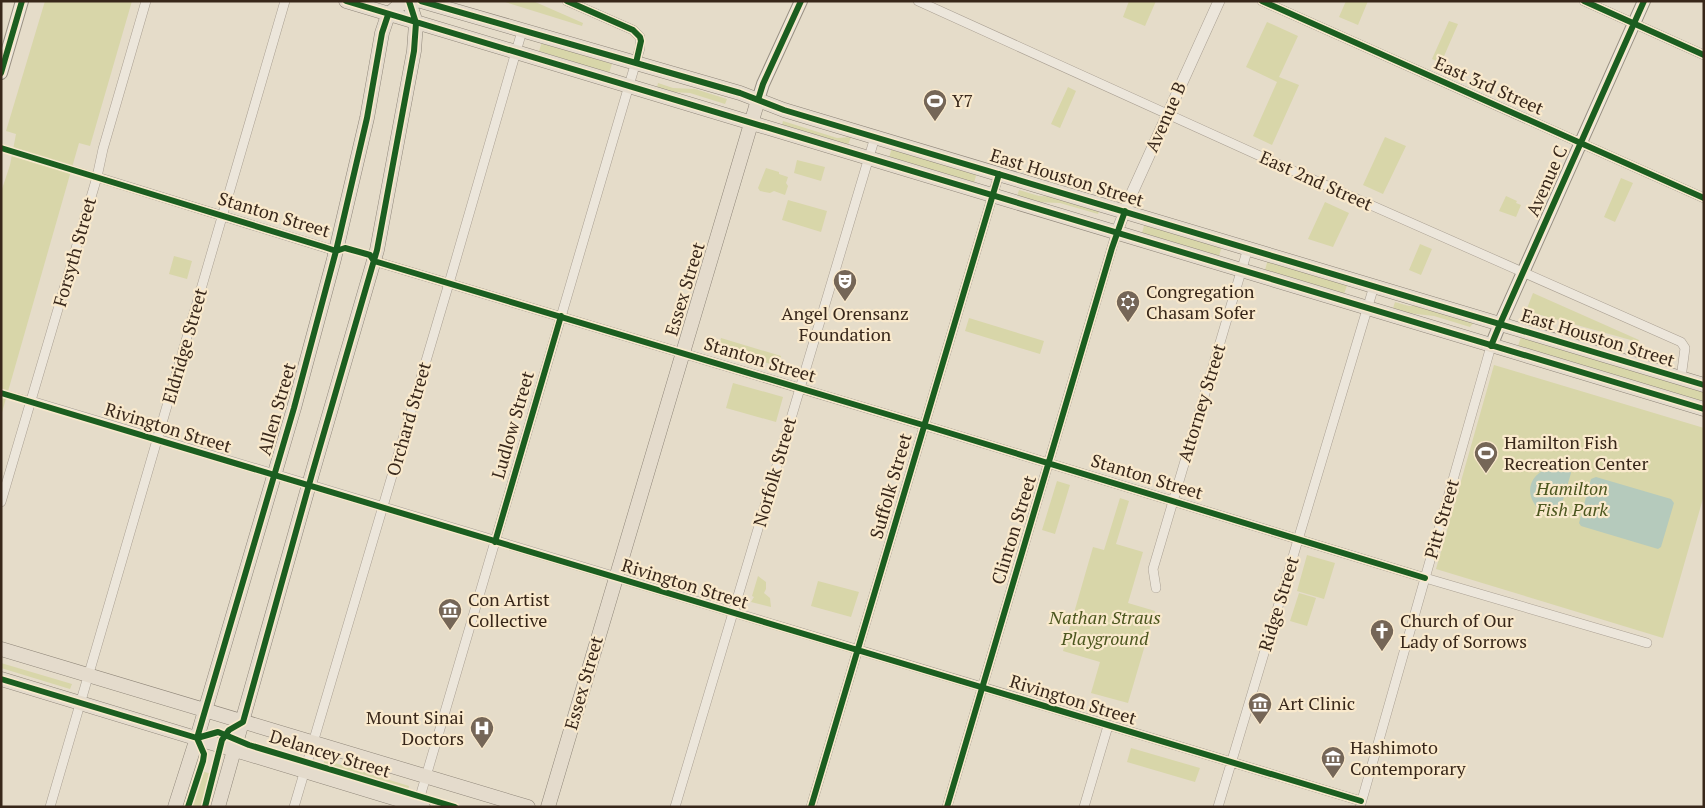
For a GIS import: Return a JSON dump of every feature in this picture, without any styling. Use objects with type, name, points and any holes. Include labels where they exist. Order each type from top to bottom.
[{"type":"main road","points":[[1,73],[22,1]]},
{"type":"main road","points":[[346,1],[1116,234],[1704,409]]},
{"type":"main road","points":[[388,14],[404,1]]},
{"type":"main road","points":[[218,807],[374,261],[414,51],[416,23],[409,1]]},
{"type":"main road","name":"East Houston Street","points":[[421,1],[740,93],[784,110],[1704,385]]},
{"type":"main road","points":[[758,100],[765,80],[801,1]]},
{"type":"main road","name":"Avenue C","points":[[1491,346],[1644,1]]},
{"type":"main road","name":"Allen Street","points":[[175,807],[205,711],[296,398],[336,251],[367,118],[382,32],[388,14]]},
{"type":"main road","name":"Essex Street","points":[[548,807],[758,100]]},
{"type":"main road","name":"Delancey Street","points":[[1,649],[528,807]]},
{"type":"main road","name":"Delancey Street","points":[[1,679],[419,806]]},
{"type":"street","name":"Forsyth Street","points":[[1,502],[97,177],[103,149],[146,1]]},
{"type":"street","name":"Eldridge Street","points":[[50,807],[285,1]]},
{"type":"street","name":"Ludlow Street","points":[[419,806],[494,542],[641,41],[633,30],[567,1]]},
{"type":"street","name":"East 2nd Street","points":[[918,1],[1681,342],[1685,348],[1681,378]]},
{"type":"street","name":"Avenue B","points":[[1116,234],[1219,1]]},
{"type":"street","name":"East 3rd Street","points":[[1262,1],[1704,198]]},
{"type":"street","points":[[1584,1],[1704,55]]},
{"type":"street","name":"Orchard Street","points":[[294,807],[522,31]]},
{"type":"street","name":"Norfolk Street","points":[[675,807],[875,137]]},
{"type":"street","name":"Stanton Street","points":[[1,148],[336,251]]},
{"type":"street","name":"Suffolk Street","points":[[811,807],[999,174]]},
{"type":"street","name":"Clinton Street","points":[[947,807],[1116,234]]},
{"type":"street","name":"Attorney Street","points":[[1156,588],[1153,569],[1248,248]]},
{"type":"street","name":"Stanton Street","points":[[374,261],[1050,463],[1425,578],[1647,642]]},
{"type":"street","name":"Ridge Street","points":[[1218,807],[1374,286]]},
{"type":"street","name":"Pitt Street","points":[[1360,804],[1491,346]]},
{"type":"street","name":"Rivington Street","points":[[1,393],[1231,763],[1360,804]]},
{"type":"street","points":[[1084,807],[1108,726]]},
{"type":"green space","points":[[45,1],[132,1],[90,146],[79,143],[1,416],[1,192],[10,165],[16,134],[6,131]]},
{"type":"green space","points":[[502,1],[533,1],[583,23],[582,26]]},
{"type":"green space","points":[[1129,1],[1156,1],[1145,26],[1123,17]]},
{"type":"green space","points":[[1346,1],[1368,1],[1358,25],[1339,17]]},
{"type":"green space","points":[[1449,21],[1458,24],[1441,63],[1432,59]]},
{"type":"green space","points":[[1267,22],[1298,36],[1279,77],[1299,85],[1272,145],[1253,136],[1277,82],[1246,67]]},
{"type":"green space","points":[[542,42],[612,64],[609,73],[539,51]]},
{"type":"green space","points":[[658,83],[673,88],[695,89],[727,99],[725,104],[690,93],[672,92],[657,88]]},
{"type":"green space","points":[[1068,87],[1076,91],[1060,128],[1051,124]]},
{"type":"green space","points":[[783,121],[837,138],[851,137],[848,145],[782,125]]},
{"type":"green space","points":[[1385,137],[1406,146],[1383,194],[1363,185]]},
{"type":"green space","points":[[892,147],[977,172],[974,183],[889,158]]},
{"type":"green space","points":[[797,160],[825,167],[821,181],[794,173]]},
{"type":"green space","points":[[766,168],[788,177],[785,195],[774,191],[770,193],[760,191],[758,188]]},
{"type":"green space","points":[[1621,178],[1633,183],[1615,222],[1604,217]]},
{"type":"green space","points":[[1019,190],[1039,196],[1061,197],[1100,209],[1098,214],[1060,203],[1037,202],[1017,196]]},
{"type":"green space","points":[[1506,196],[1521,205],[1516,217],[1499,211]]},
{"type":"green space","points":[[788,200],[827,211],[821,232],[782,220]]},
{"type":"green space","points":[[1325,202],[1349,213],[1333,247],[1308,239]]},
{"type":"green space","points":[[1145,222],[1222,246],[1219,256],[1142,233]]},
{"type":"green space","points":[[1420,244],[1432,249],[1421,275],[1409,270]]},
{"type":"green space","points":[[174,256],[192,261],[187,279],[169,274]]},
{"type":"green space","points":[[1268,259],[1348,283],[1344,294],[1265,270]]},
{"type":"green space","points":[[1533,293],[1639,340],[1638,342],[1526,311]]},
{"type":"green space","points":[[1395,302],[1409,306],[1429,306],[1475,321],[1470,327],[1434,316],[1408,313],[1393,308]]},
{"type":"green space","points":[[969,318],[1044,341],[1040,354],[965,331]]},
{"type":"green space","points":[[1522,334],[1704,389],[1704,402],[1518,346]]},
{"type":"green space","points":[[721,338],[781,356],[778,366],[718,349]]},
{"type":"green space","name":"Hamilton Fish Park","points":[[1494,365],[1704,428],[1704,495],[1663,638],[1436,569]]},
{"type":"green space","points":[[733,383],[783,397],[776,422],[726,408]]},
{"type":"green space","points":[[1057,481],[1070,485],[1055,534],[1042,530]]},
{"type":"green space","name":"Nathan Straus Playground","points":[[1120,498],[1129,501],[1116,544],[1143,552],[1128,603],[1155,611],[1128,703],[1091,693],[1100,662],[1063,651],[1093,547],[1104,550]]},
{"type":"green space","points":[[1307,555],[1335,563],[1324,599],[1297,591]]},
{"type":"green space","points":[[758,576],[766,582],[764,593],[770,598],[771,607],[751,602],[754,597],[752,596]]},
{"type":"green space","points":[[818,581],[859,592],[851,617],[811,606]]},
{"type":"green space","points":[[1299,593],[1316,598],[1307,626],[1290,621]]},
{"type":"green space","points":[[1,663],[72,684],[70,689],[1,668]]},
{"type":"green space","points":[[1131,748],[1200,768],[1195,782],[1127,762]]},
{"type":"green space","points":[[325,760],[409,786],[408,791],[323,765]]},
{"type":"green space","points":[[202,771],[211,774],[210,788],[204,807],[189,807],[196,785]]},
{"type":"shaded area","points":[[1554,466],[1569,469],[1571,473],[1558,517],[1555,518],[1537,507],[1532,500],[1530,492],[1531,484],[1535,477],[1543,470]]},
{"type":"shaded area","points":[[1596,477],[1671,499],[1674,503],[1661,547],[1658,549],[1581,526],[1579,523],[1591,479]]},
{"type":"cycle path","points":[[1,73],[22,1]]},
{"type":"cycle path","points":[[346,1],[1704,409]]},
{"type":"cycle path","points":[[205,807],[222,740],[229,730],[243,722],[377,250],[414,51],[416,23],[409,1]]},
{"type":"cycle path","points":[[421,1],[740,93],[784,110],[1704,385]]},
{"type":"cycle path","points":[[567,1],[633,30],[640,37],[641,41],[636,63]]},
{"type":"cycle path","points":[[758,100],[763,84],[801,1]]},
{"type":"cycle path","points":[[1262,1],[1704,198]]},
{"type":"cycle path","points":[[1584,1],[1704,55]]},
{"type":"cycle path","points":[[1491,346],[1644,1]]},
{"type":"cycle path","points":[[188,807],[204,754],[197,738],[294,408],[336,251],[367,118],[382,33],[388,15]]},
{"type":"cycle path","points":[[1,148],[336,251],[345,248],[370,255],[374,261],[933,428],[1425,578]]},
{"type":"cycle path","points":[[811,807],[999,174]]},
{"type":"cycle path","points":[[947,807],[1112,248],[1125,211]]},
{"type":"cycle path","points":[[495,542],[561,316]]},
{"type":"cycle path","points":[[1,393],[1361,801]]},
{"type":"cycle path","points":[[1,679],[197,738],[218,732],[249,745],[455,807]]},
{"type":"place","name":"Y7","points":[[935,122]]},
{"type":"place","name":"Angel Orensanz Foundation","points":[[845,302]]},
{"type":"place","name":"Congregation Chasam Sofer","points":[[1128,323]]},
{"type":"place","name":"Hamilton Fish Recreation Center","points":[[1486,474]]},
{"type":"place","name":"Con Artist Collective","points":[[450,631]]},
{"type":"place","name":"Church of Our Lady of Sorrows","points":[[1382,652]]},
{"type":"place","name":"Art Clinic","points":[[1260,725]]},
{"type":"place","name":"Mount Sinai Doctors","points":[[482,749]]},
{"type":"place","name":"Hashimoto Contemporary","points":[[1333,779]]}]
